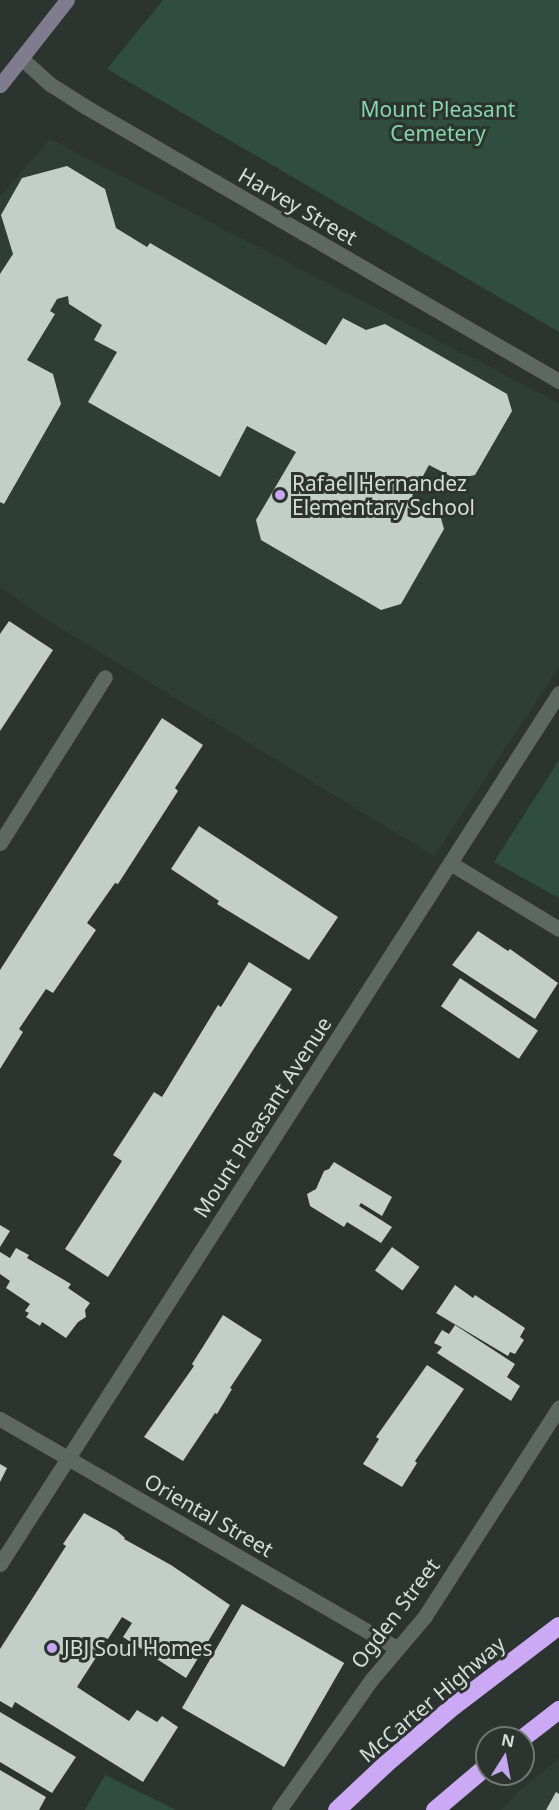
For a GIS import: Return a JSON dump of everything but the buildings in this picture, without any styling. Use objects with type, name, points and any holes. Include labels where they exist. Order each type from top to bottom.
[{"type":"highway","name":"McCarter Highway","points":[[338,1810],[386,1764],[454,1706],[559,1626]]},
{"type":"highway","points":[[535,1729],[559,1710]]},
{"type":"highway","points":[[435,1810],[475,1776]]},
{"type":"main road","points":[[0,85],[68,0]]},
{"type":"street","name":"Harvey Street","points":[[21,58],[50,84],[86,107],[559,381]]},
{"type":"street","points":[[0,843],[105,677]]},
{"type":"street","name":"Mount Pleasant Avenue","points":[[0,1564],[559,693]]},
{"type":"street","points":[[450,863],[559,929]]},
{"type":"street","name":"Ogden Street","points":[[279,1810],[305,1769],[424,1616],[559,1407]]},
{"type":"street","name":"Oriental Street","points":[[0,1419],[397,1648]]},
{"type":"shaded area","name":"Rafael Hernandez Elementary School","points":[[50,139],[559,403],[559,667],[434,856],[44,618],[0,587],[0,196]]},
{"type":"shaded area","points":[[559,1758],[559,1810],[501,1810],[526,1786],[535,1786],[535,1778]]},
{"type":"green space","name":"Mount Pleasant Cemetery","points":[[163,0],[559,0],[559,332],[107,69]]},
{"type":"green space","points":[[559,760],[559,898],[494,862]]},
{"type":"green space","points":[[105,1775],[176,1810],[85,1810]]},
{"type":"place","name":"Rafael Hernandez Elementary School","points":[[280,495]]},
{"type":"place","name":"JBJ Soul Homes","points":[[52,1648]]}]
